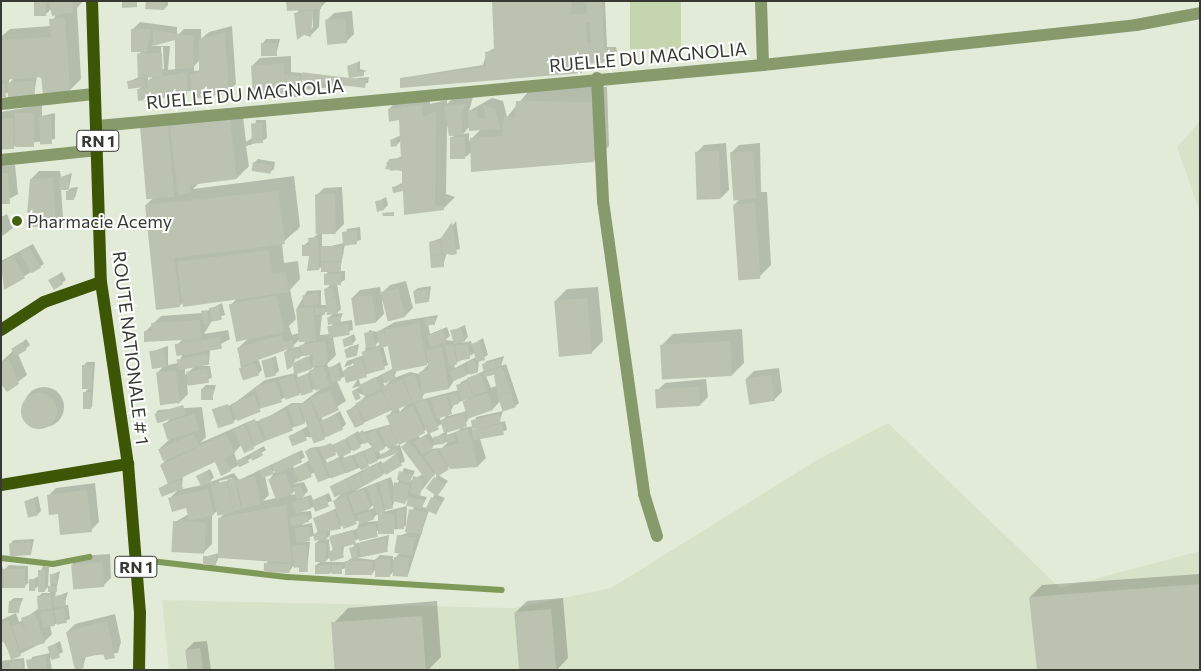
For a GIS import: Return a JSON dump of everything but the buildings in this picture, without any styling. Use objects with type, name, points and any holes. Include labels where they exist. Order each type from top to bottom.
[{"type":"main road","name":"ROUTE NATIONALE # 1","points":[[92,1],[93,94],[98,126],[101,282],[128,464],[140,613],[138,670]]},
{"type":"main road","points":[[1,330],[44,302],[101,282]]},
{"type":"main road","points":[[1,485],[128,464]]},
{"type":"street","points":[[761,1],[764,65]]},
{"type":"street","name":"RUELLE DU MAGNOLIA","points":[[98,126],[597,78],[764,65],[1136,25],[1200,14]]},
{"type":"street","points":[[597,78],[604,201],[644,494],[657,536]]},
{"type":"street","points":[[1,104],[93,94]]},
{"type":"street","points":[[1,160],[98,150]]},
{"type":"shaded area","points":[[630,1],[681,1],[681,49],[630,49]]},
{"type":"shaded area","points":[[1200,121],[1200,213],[1177,147]]},
{"type":"shaded area","points":[[888,423],[1060,588],[1200,551],[1200,670],[169,670],[162,600],[515,608],[611,588],[817,460]]},
{"type":"waterway","points":[[1,558],[53,564],[89,557]]},
{"type":"waterway","points":[[151,561],[288,577],[502,590]]},
{"type":"place","name":"Pharmacie Acemy","points":[[17,221]]}]
